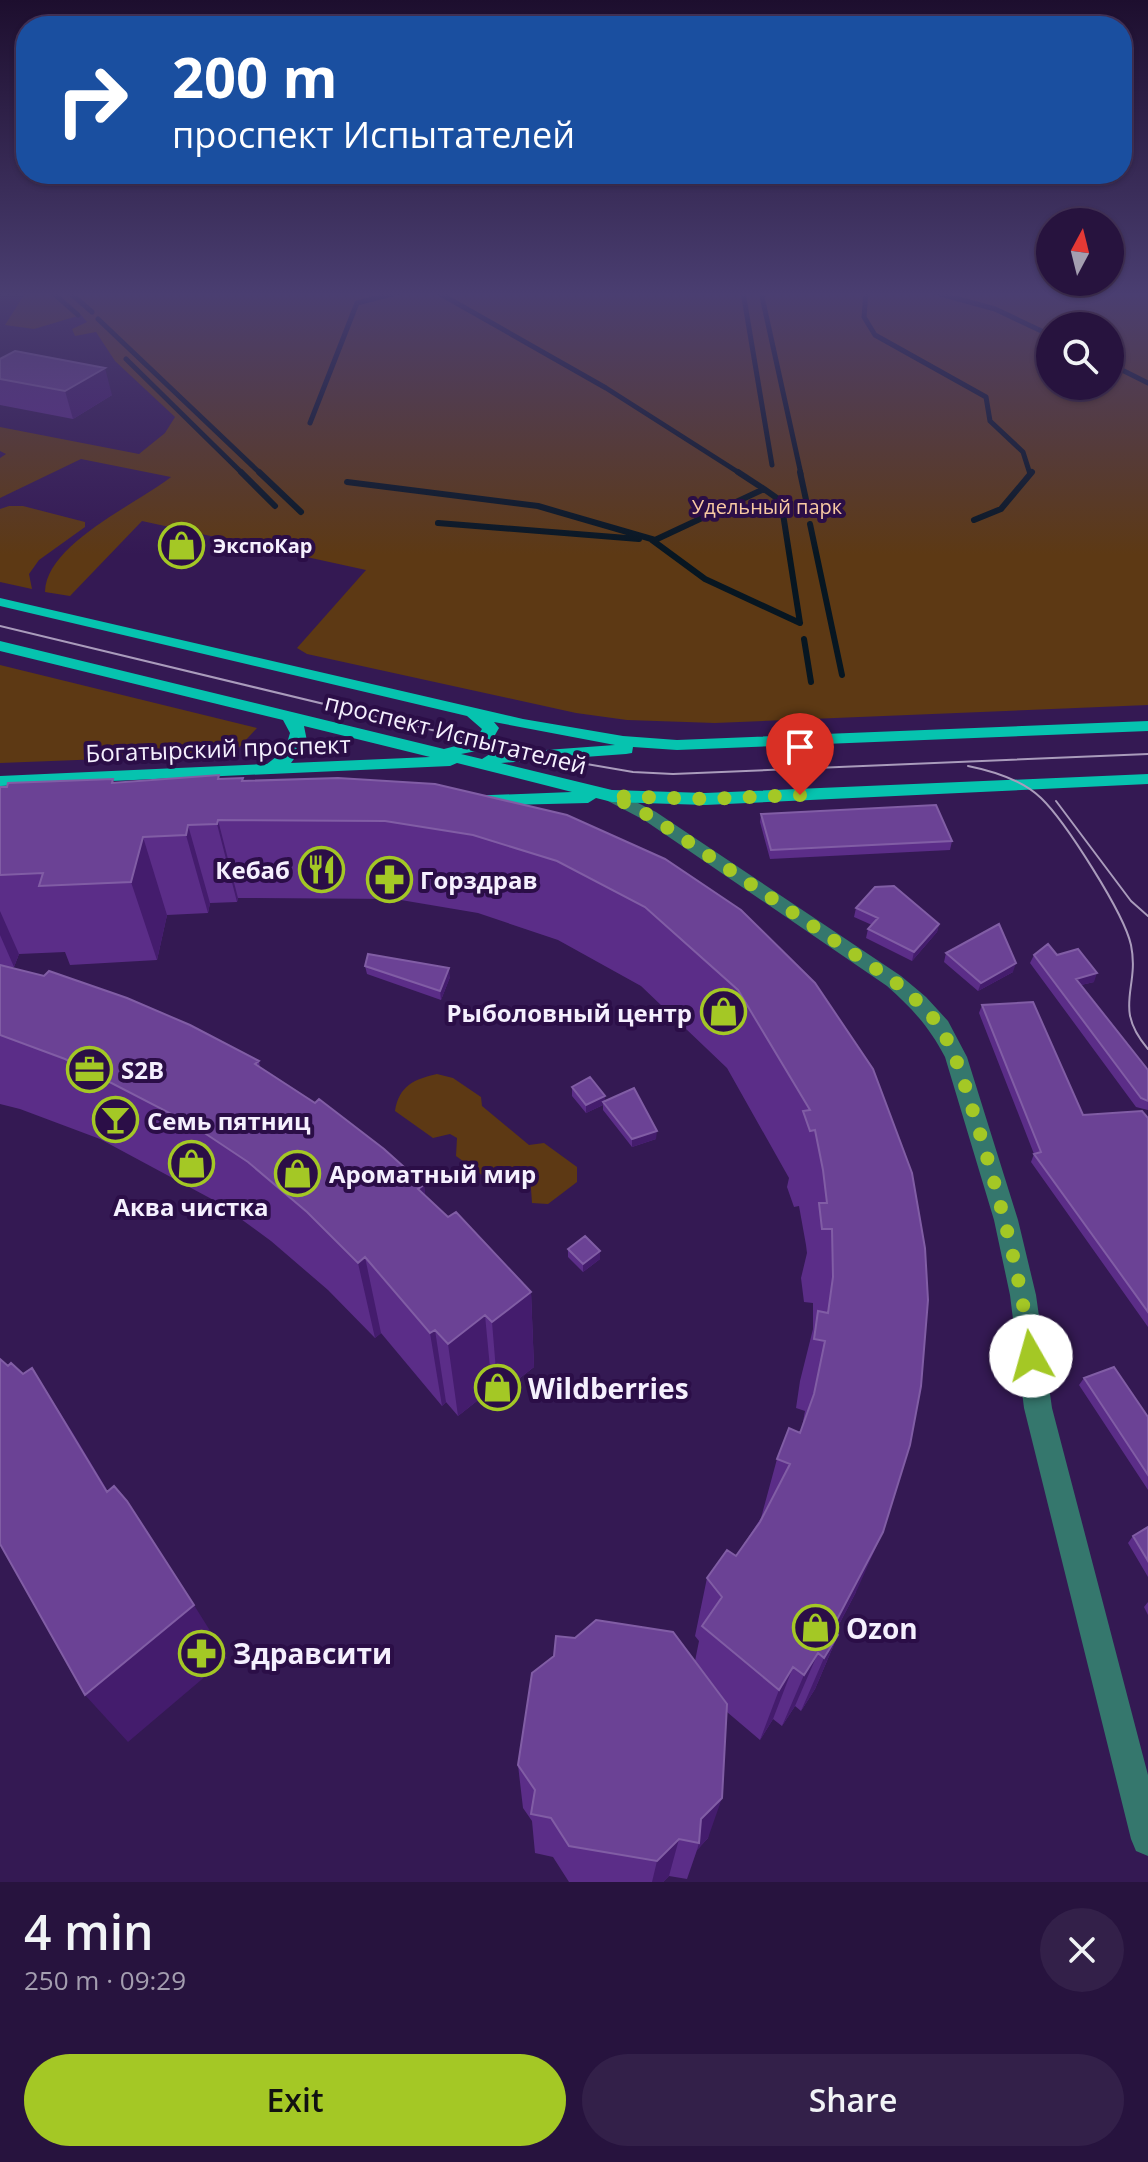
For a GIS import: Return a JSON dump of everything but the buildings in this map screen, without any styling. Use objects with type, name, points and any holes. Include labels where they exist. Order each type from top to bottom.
[{"type":"main road","name":"проспект Испытателей","points":[[0,602],[462,710],[623,741],[677,745],[1148,726]]},
{"type":"main road","name":"проспект Испытателей","points":[[0,646],[612,796],[705,799],[1148,779]]},
{"type":"main road","points":[[424,749],[454,750],[481,745],[491,728],[487,721],[462,710]]},
{"type":"main road","points":[[269,770],[299,745],[301,736],[298,727],[289,717]]},
{"type":"main road","name":"Богатырский проспект","points":[[0,781],[471,760],[677,745]]},
{"type":"main road","points":[[454,800],[612,796]]},
{"type":"street","points":[[612,796],[650,816],[894,981],[919,1002],[940,1027],[956,1057],[1006,1220],[1023,1295],[1038,1408],[1148,1839]]},
{"type":"green space","name":"Удельный парк","points":[[135,380],[1036,380],[1036,400],[1124,400],[1124,380],[1148,380],[1148,705],[715,723],[627,720],[576,713],[307,654],[297,648],[366,570],[142,521],[70,596],[45,592],[49,574],[76,542],[171,477],[81,459],[0,498],[0,458],[6,454],[0,451],[0,427],[139,454],[165,433],[175,417]]},
{"type":"green space","points":[[23,506],[85,522],[85,527],[39,560],[29,574],[32,589],[0,582],[0,509]]},
{"type":"green space","points":[[0,665],[257,728],[233,754],[0,763]]},
{"type":"green space","points":[[437,1074],[453,1078],[481,1097],[482,1106],[529,1145],[544,1143],[577,1167],[577,1182],[548,1204],[532,1203],[530,1175],[517,1169],[501,1179],[490,1181],[456,1156],[457,1138],[450,1134],[433,1138],[395,1111],[400,1095],[409,1085]]},
{"type":"waterway","points":[[147,380],[243,474]]},
{"type":"waterway","points":[[162,380],[261,474]]},
{"type":"waterway","points":[[310,423],[327,380]]},
{"type":"waterway","points":[[592,380],[741,474]]},
{"type":"waterway","points":[[758,380],[772,465]]},
{"type":"waterway","points":[[780,380],[801,474]]},
{"type":"waterway","points":[[955,380],[986,397],[990,421],[1023,452],[1030,474]]},
{"type":"waterway","points":[[1142,380],[1148,383]]},
{"type":"waterway","points":[[259,472],[301,512]]},
{"type":"waterway","points":[[738,472],[764,489]]},
{"type":"waterway","points":[[800,472],[808,509]]},
{"type":"waterway","points":[[974,520],[1001,509],[1032,472]]},
{"type":"waterway","points":[[243,474],[275,506]]},
{"type":"waterway","points":[[347,482],[538,506],[655,540],[764,489]]},
{"type":"waterway","points":[[652,540],[705,579],[800,623],[781,501],[764,489]]},
{"type":"waterway","points":[[438,523],[639,539]]},
{"type":"waterway","points":[[810,524],[842,675]]},
{"type":"waterway","points":[[804,639],[811,682]]},
{"type":"tram line","points":[[0,626],[540,756],[633,772],[673,774],[1148,754]]},
{"type":"tram line","points":[[968,766],[1007,777],[1041,798],[1092,868],[1117,912],[1131,945],[1133,960],[1129,1009],[1137,1034],[1148,1049]]},
{"type":"tram line","points":[[1056,801],[1131,901],[1148,916]]},
{"type":"place","name":"ЭкспоКар","points":[[182,545]]},
{"type":"place","name":"Кебаб","points":[[321,869]]},
{"type":"place","name":"Горздрав","points":[[389,879]]},
{"type":"place","name":"Рыболовный центр","points":[[723,1012]]},
{"type":"place","name":"S2B","points":[[90,1069]]},
{"type":"place","name":"Семь пятниц","points":[[116,1120]]},
{"type":"place","name":"Аква чистка","points":[[191,1164]]},
{"type":"place","name":"Ароматный мир","points":[[298,1173]]},
{"type":"place","name":"Wildberries","points":[[497,1388]]},
{"type":"place","name":"Ozon","points":[[815,1628]]},
{"type":"place","name":"Здравсити","points":[[202,1653]]},
{"type":"route","points":[[800,795],[705,799],[612,796],[650,816],[894,981],[919,1002],[940,1027],[956,1057],[1006,1220],[1023,1295],[1031,1356]]}]
